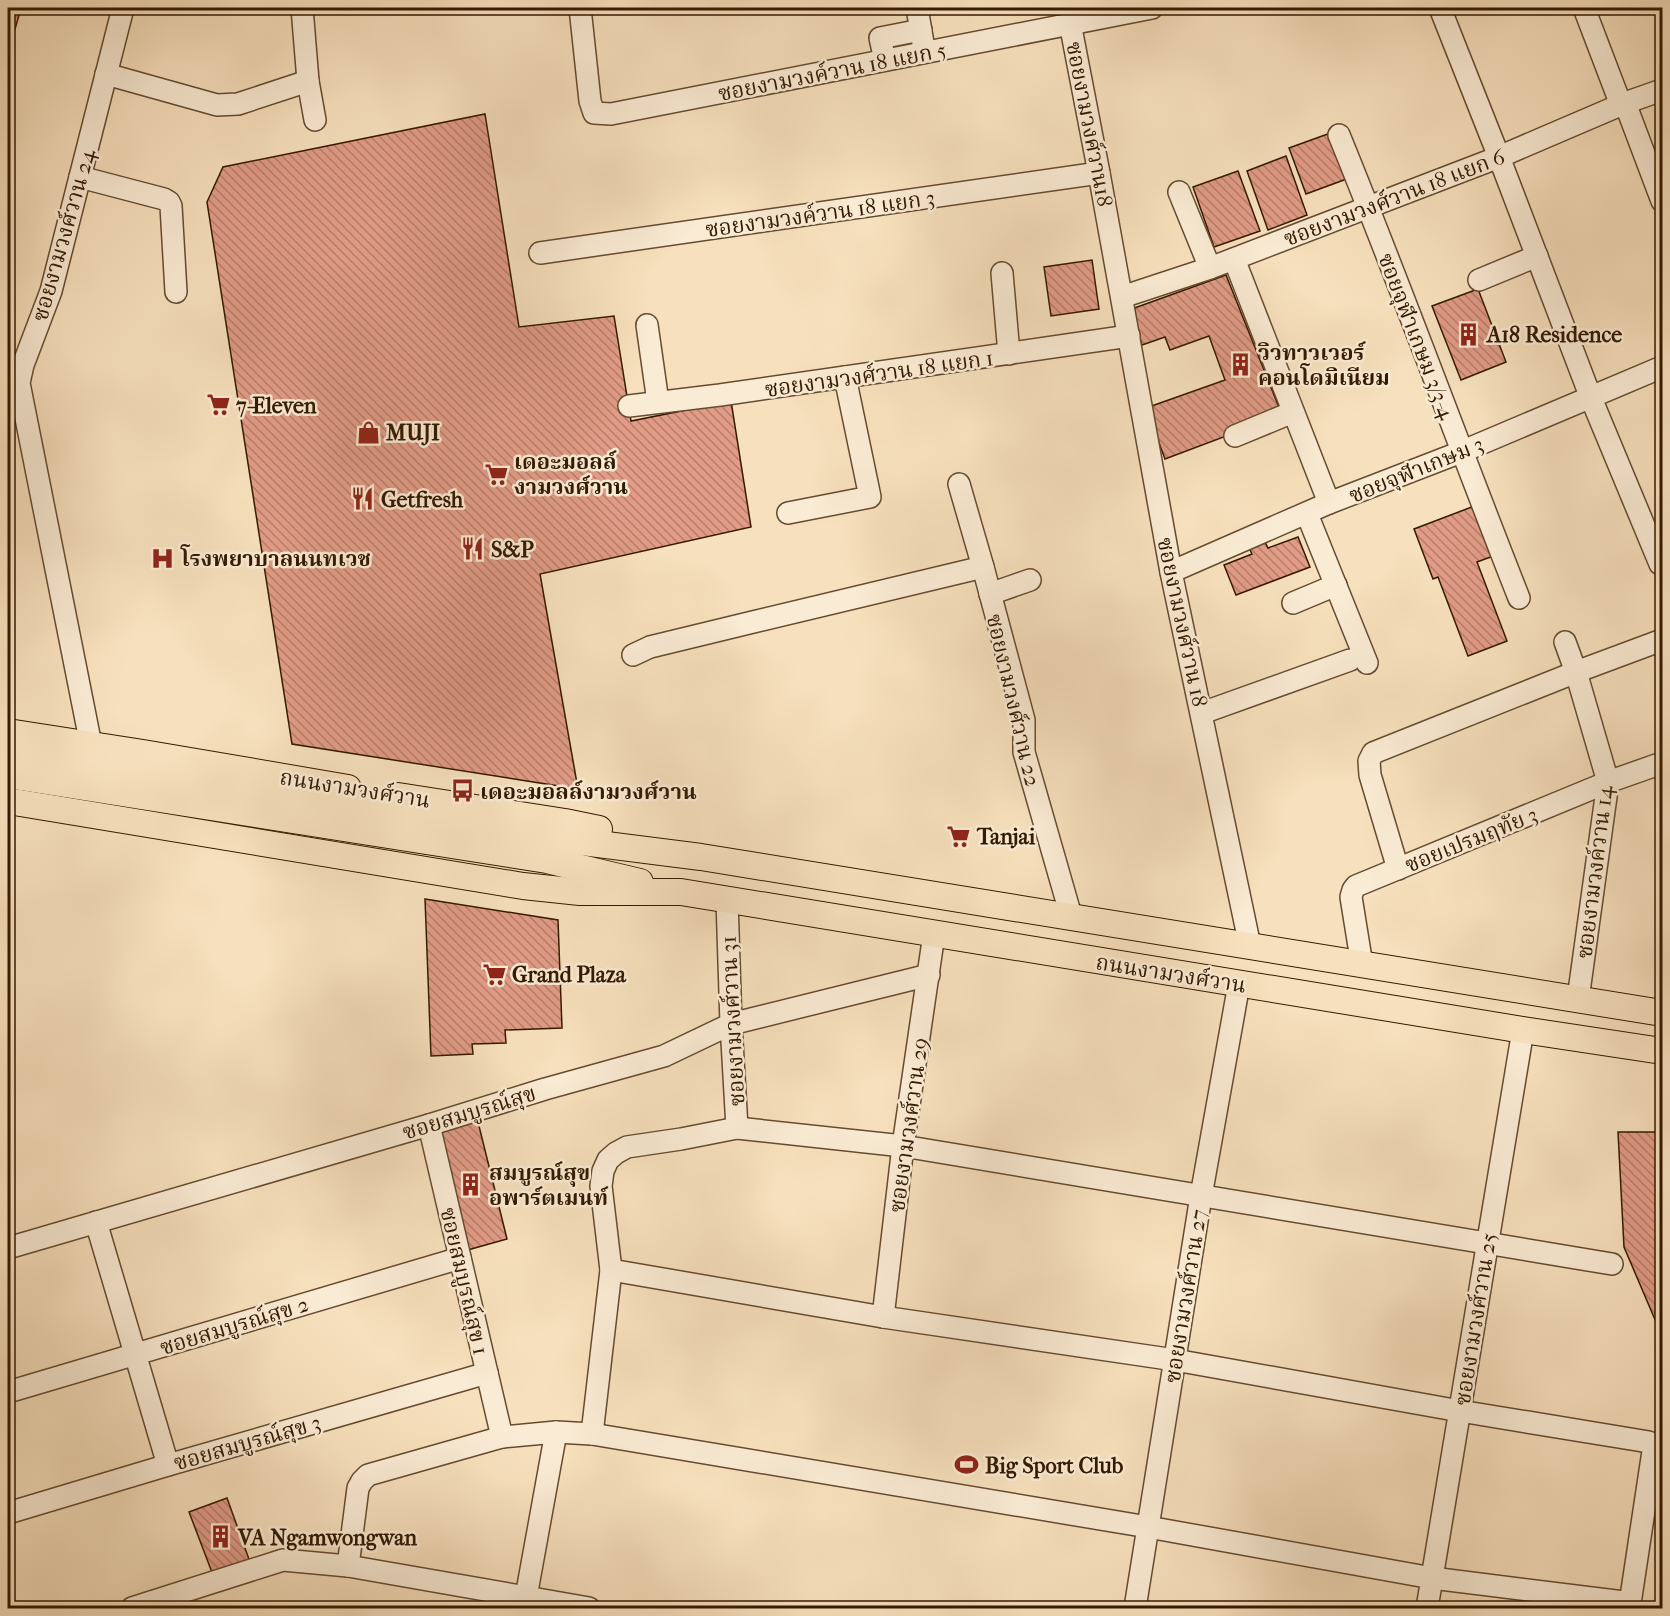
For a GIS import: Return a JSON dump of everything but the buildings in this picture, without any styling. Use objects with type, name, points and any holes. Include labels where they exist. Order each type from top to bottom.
[{"type":"main road","name":"ถนนงามวงศ์วาน","points":[[8,732],[573,824],[618,833],[701,857]]},
{"type":"main road","name":"ถนนงามวงศ์วาน","points":[[8,752],[549,849],[681,892],[1662,1051]]},
{"type":"main road","name":"ถนนงามวงศ์วาน","points":[[8,775],[549,849],[701,857],[1662,1013]]},
{"type":"main road","name":"ถนนงามวงศ์วาน","points":[[8,801],[523,886],[580,892],[681,892]]},
{"type":"street","name":"ซอยงามวงศ์วาน 24","points":[[91,745],[19,383],[23,365],[51,291],[123,8]]},
{"type":"street","points":[[302,8],[308,81],[315,120]]},
{"type":"street","name":"ซอยงามวงค์วาน 18 แยก 5","points":[[580,8],[590,101],[594,113],[611,114],[1071,23]]},
{"type":"street","points":[[917,8],[924,52]]},
{"type":"street","name":"ซอยงามวงศ์วาน18","points":[[1122,297],[1071,23],[1144,8]]},
{"type":"street","points":[[1440,8],[1591,398],[1660,564]]},
{"type":"street","points":[[1584,8],[1662,201]]},
{"type":"street","points":[[885,60],[880,38],[921,30]]},
{"type":"street","points":[[106,75],[217,105],[238,104],[308,81]]},
{"type":"street","name":"ซอยงามวงศ์วาน 18 แยก 6","points":[[1122,297],[1234,259],[1499,157],[1623,104],[1662,90]]},
{"type":"street","name":"ซอยจุฬาเกษม 3/3-4","points":[[1339,135],[1519,598]]},
{"type":"street","name":"ซอยงามวงค์วาน 18 แยก 3","points":[[540,253],[1100,173]]},
{"type":"street","points":[[80,177],[169,202],[176,292]]},
{"type":"street","points":[[1179,192],[1210,268]]},
{"type":"street","points":[[1479,280],[1537,256]]},
{"type":"street","points":[[1234,259],[1329,503]]},
{"type":"street","points":[[1002,273],[1009,354]]},
{"type":"street","name":"ซอยงามวงศ์วาน 18","points":[[1122,297],[1171,572],[1250,946]]},
{"type":"street","points":[[647,325],[658,402]]},
{"type":"street","name":"ซอยงามวงศ์วาน 18 แยก 1","points":[[629,406],[1129,336]]},
{"type":"street","name":"ซอยจุฬาเกษม 3","points":[[1171,572],[1329,503],[1461,452],[1662,368]]},
{"type":"street","points":[[788,513],[870,497],[845,377]]},
{"type":"street","points":[[1235,436],[1293,412]]},
{"type":"street","name":"ซอยงามวงศ์วาน 22","points":[[959,484],[1024,720],[1024,752],[1071,916]]},
{"type":"street","points":[[1202,713],[1358,661],[1336,585],[1307,514]]},
{"type":"street","points":[[633,655],[650,647],[983,567]]},
{"type":"street","points":[[990,594],[1030,580]]},
{"type":"street","points":[[1293,603],[1336,585]]},
{"type":"street","points":[[1398,869],[1370,775],[1369,761],[1373,753],[1662,640]]},
{"type":"street","name":"ซอยงามวงค์วาน 14","points":[[1565,642],[1608,782],[1578,999]]},
{"type":"street","name":"ซอยเปรมฤทัย 3","points":[[1362,965],[1351,897],[1356,886],[1608,782],[1662,764]]},
{"type":"street","name":"ซอยงามวงศ์วาน 31","points":[[592,1434],[611,1270],[602,1186],[603,1171],[608,1160],[627,1147],[737,1128],[726,900]]},
{"type":"street","name":"ซอยงามวงศ์วาน 29","points":[[883,1317],[903,1146],[934,934]]},
{"type":"street","name":"ซอยสมบูรณ์สุข","points":[[8,1248],[664,1056],[731,1024],[929,975]]},
{"type":"street","name":"ซอยงามวงศ์วาน 27","points":[[1135,1608],[1201,1196],[1239,984]]},
{"type":"street","name":"ซอยงามวงศ์วาน 25","points":[[1427,1608],[1523,1030]]},
{"type":"street","name":"ซอยสมบูรณ์สุข 1","points":[[429,1125],[502,1437]]},
{"type":"street","points":[[737,1128],[903,1146],[1612,1264]]},
{"type":"street","points":[[96,1222],[168,1465]]},
{"type":"street","name":"ซอยสมบูรณ์สุข 2","points":[[8,1392],[460,1257]]},
{"type":"street","points":[[348,1566],[358,1488],[368,1475],[502,1437],[556,1432],[592,1434],[1148,1527],[1432,1578],[1624,1602],[1631,1597],[1653,1451],[1649,1442],[1175,1360],[883,1317],[611,1270]]},
{"type":"street","name":"ซอยสมบูรณ์สุข 3","points":[[8,1513],[487,1373]]},
{"type":"street","points":[[525,1603],[556,1432]]},
{"type":"street","points":[[132,1608],[284,1560],[348,1566],[525,1603],[589,1608]]},
{"type":"place","name":"A18 Residence","points":[[1469,334]]},
{"type":"place","name":"วิวทาวเวอร์ คอนโดมิเนียม","points":[[1240,365]]},
{"type":"place","name":"7-Eleven","points":[[218,405]]},
{"type":"place","name":"MUJI","points":[[368,432]]},
{"type":"place","name":"เดอะมอลล์ งามวงศ์วาน","points":[[496,474]]},
{"type":"place","name":"Getfresh","points":[[363,499]]},
{"type":"place","name":"S&P","points":[[473,549]]},
{"type":"place","name":"โรงพยาบาลนนทเวช","points":[[163,558]]},
{"type":"place","name":"เดอะมอลล์งามวงศ์วาน","points":[[462,791]]},
{"type":"place","name":"Tanjai","points":[[959,836]]},
{"type":"place","name":"Grand Plaza","points":[[494,974]]},
{"type":"place","name":"สมบูรณ์สุข อพาร์ตเมนท์","points":[[471,1185]]},
{"type":"place","name":"Big Sport Club","points":[[967,1465]]},
{"type":"place","name":"VA Ngamwongwan","points":[[220,1537]]}]
